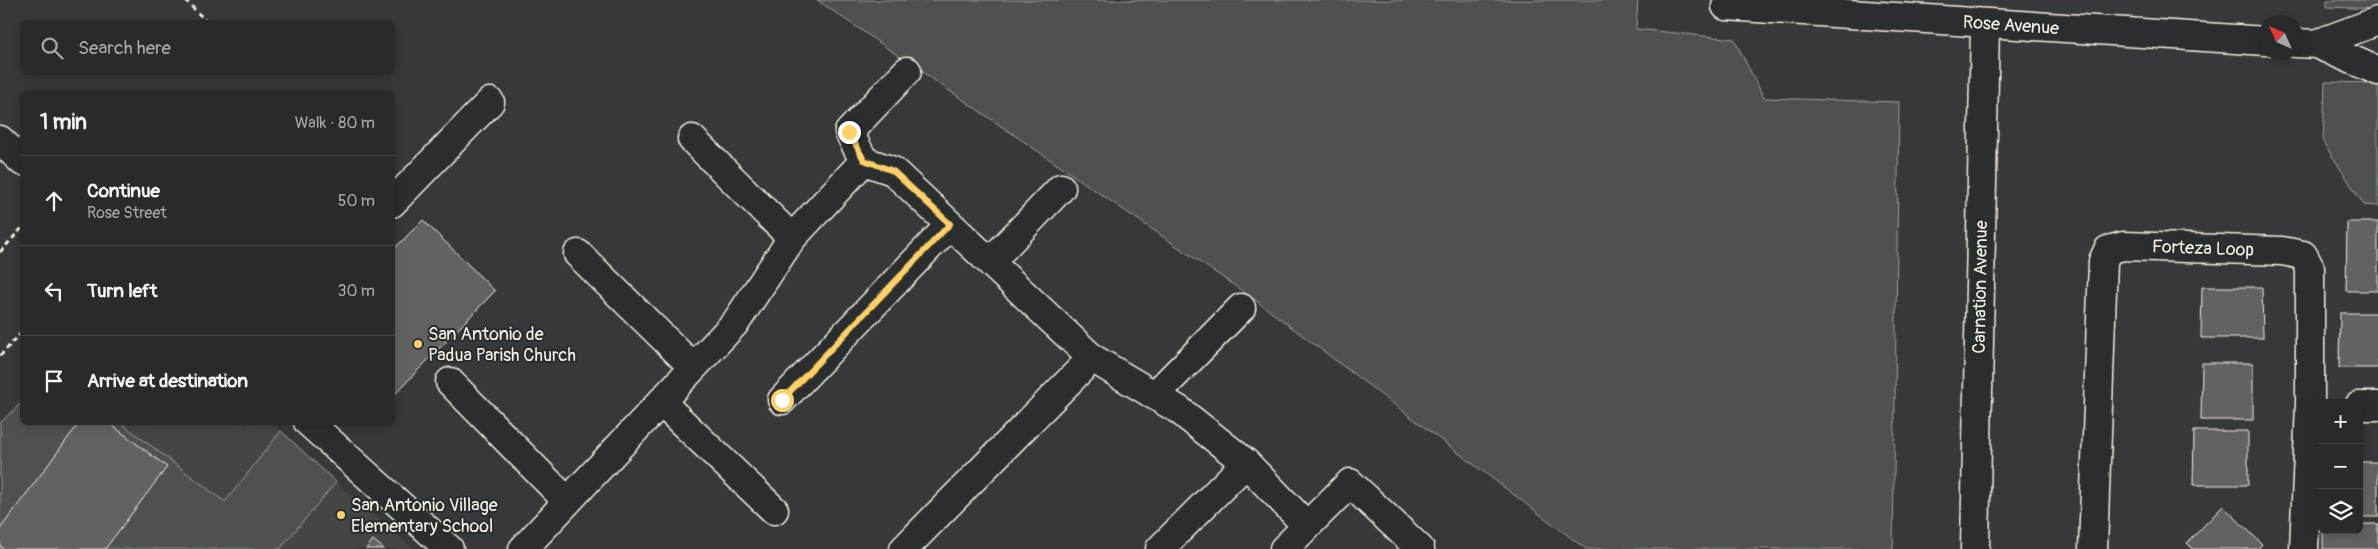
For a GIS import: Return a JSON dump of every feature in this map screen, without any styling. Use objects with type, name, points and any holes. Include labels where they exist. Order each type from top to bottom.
[{"type":"street","name":"Rose Avenue","points":[[1726,6],[2258,41]]},
{"type":"street","points":[[2306,43],[2378,21]]},
{"type":"street","name":"Carnation Avenue","points":[[1975,549],[1985,24]]},
{"type":"street","points":[[2306,43],[2378,71]]},
{"type":"street","points":[[907,72],[849,132],[864,160],[893,171],[1092,358],[1179,410],[1246,463],[1308,526]]},
{"type":"street","points":[[395,200],[490,102]]},
{"type":"street","points":[[692,138],[792,238]]},
{"type":"street","points":[[0,140],[20,159]]},
{"type":"street","points":[[523,549],[736,322],[792,238],[864,160]]},
{"type":"street","points":[[990,262],[1061,188]]},
{"type":"street","points":[[782,400],[950,224]]},
{"type":"street","name":"Forteza Loop","points":[[2093,549],[2103,261],[2108,250],[2123,246],[2282,251],[2303,255],[2310,268],[2316,405],[2304,549]]},
{"type":"street","points":[[578,254],[693,367]]},
{"type":"street","points":[[1154,395],[1241,308]]},
{"type":"street","points":[[904,549],[1092,358]]},
{"type":"street","points":[[450,382],[567,501]]},
{"type":"street","points":[[660,402],[774,510]]},
{"type":"street","points":[[2363,406],[2378,406]]},
{"type":"street","points":[[311,425],[449,549]]},
{"type":"street","points":[[1160,549],[1246,463]]},
{"type":"street","points":[[1284,549],[1350,483],[1420,549]]},
{"type":"path","points":[[185,0],[206,20]]},
{"type":"path","points":[[0,252],[20,230]]},
{"type":"path","points":[[0,356],[20,334]]},
{"type":"shaded area","points":[[817,0],[1638,0],[1636,29],[1734,39],[1764,98],[1899,102],[1893,549],[1586,549],[1254,299]]},
{"type":"shaded area","points":[[2327,0],[2378,0],[2378,9],[2327,7]]},
{"type":"shaded area","points":[[2325,82],[2378,83],[2378,206],[2364,205],[2323,142]]},
{"type":"shaded area","points":[[20,404],[20,425],[124,425],[225,502],[281,431],[336,482],[280,549],[0,549],[0,423]]},
{"type":"shaded area","points":[[124,425],[274,425],[281,431],[225,502]]},
{"type":"shaded area","name":"San Antonio Village Elementary School","points":[[336,482],[414,549],[280,549]]},
{"type":"building","name":"San Antonio de Padua Parish Church","points":[[423,220],[495,291],[395,394],[395,248]]},
{"type":"building","points":[[2347,222],[2378,222],[2378,291],[2346,291]]},
{"type":"building","points":[[2202,287],[2262,287],[2263,338],[2201,338]]},
{"type":"building","points":[[2340,313],[2378,313],[2378,368],[2339,368]]},
{"type":"building","points":[[2202,363],[2253,363],[2253,420],[2201,420]]},
{"type":"building","points":[[78,425],[112,425],[167,467],[105,549],[4,549],[0,546],[0,529]]},
{"type":"building","points":[[2194,431],[2248,431],[2248,485],[2193,485]]},
{"type":"building","points":[[2363,462],[2378,462],[2378,517],[2363,517]]},
{"type":"building","points":[[2223,506],[2262,544],[2258,549],[2193,549],[2187,543]]},
{"type":"building","points":[[2363,524],[2378,524],[2378,549],[2323,549],[2323,534],[2363,534]]},
{"type":"building","points":[[373,540],[384,549],[366,549]]},
{"type":"place","name":"San Antonio de Padua Parish Church","points":[[418,344]]},
{"type":"place","name":"San Antonio Village Elementary School","points":[[341,515]]},
{"type":"route","points":[[782,400],[950,224],[893,171],[864,160],[849,132]]}]
